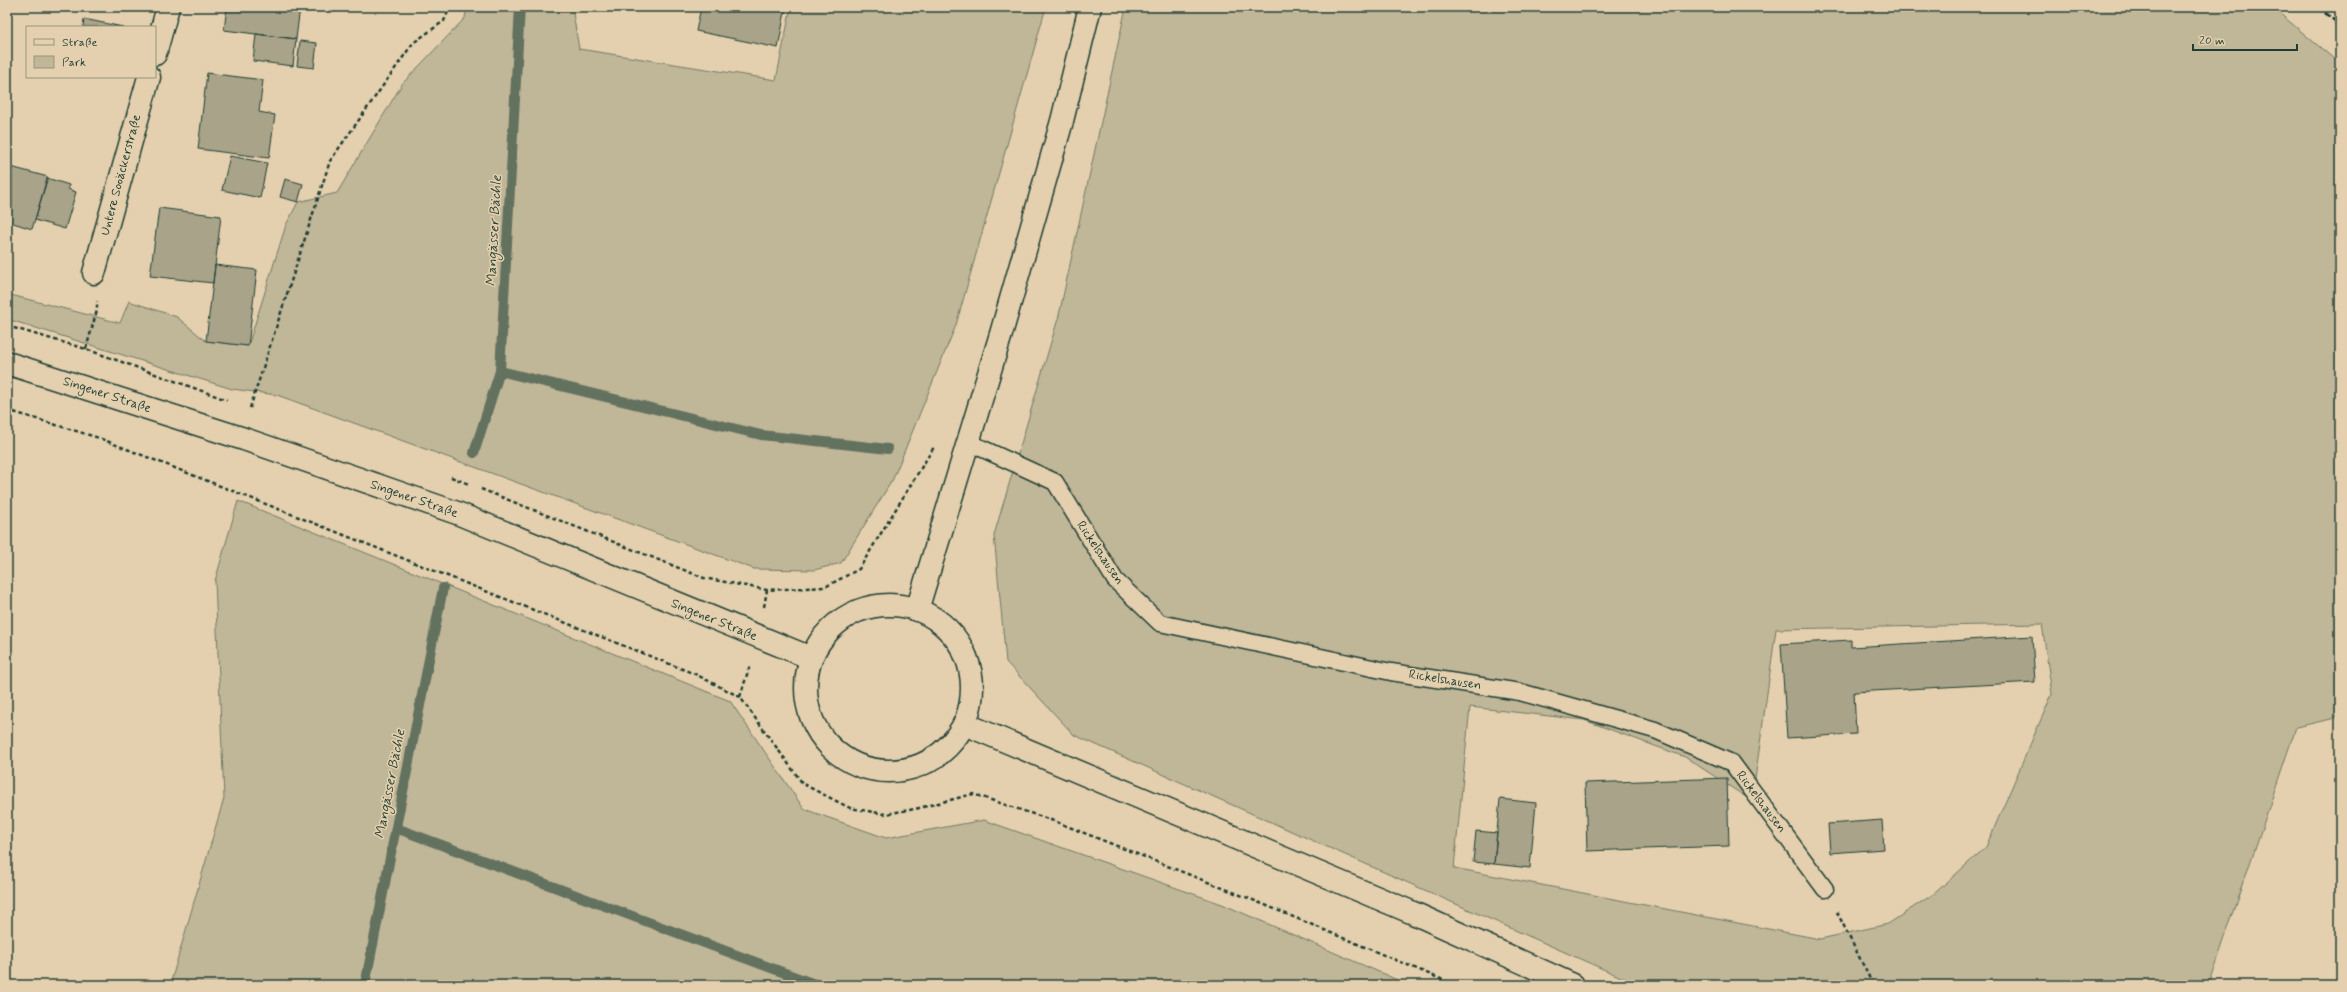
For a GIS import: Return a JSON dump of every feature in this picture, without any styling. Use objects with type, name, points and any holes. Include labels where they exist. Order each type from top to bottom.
[{"type":"main road","points":[[156,50],[168,7]]},
{"type":"main road","points":[[917,610],[1001,334],[1062,121],[1090,7]]},
{"type":"main road","name":"Untere Sooäckerstraße","points":[[94,273],[148,78]]},
{"type":"main road","name":"Singener Straße","points":[[7,363],[244,439],[457,514],[811,658]]},
{"type":"main road","points":[[892,605],[917,610],[942,624],[960,644],[971,670],[972,697],[965,724],[948,747],[926,764],[898,771],[870,770],[844,758],[823,739],[810,714],[805,686],[811,658],[824,636],[843,619],[866,608],[892,605]]},
{"type":"main road","points":[[965,724],[1411,912],[1573,985]]},
{"type":"lane","name":"Rickelshausen","points":[[968,442],[1055,482],[1115,580],[1160,623],[1391,672],[1520,692],[1655,730],[1732,763],[1825,889]]},
{"type":"path","points":[[250,408],[330,161],[413,43],[444,21],[450,7]]},
{"type":"path","points":[[86,349],[97,310],[94,273]]},
{"type":"path","points":[[7,326],[86,349],[235,403]]},
{"type":"path","points":[[242,406],[257,411]]},
{"type":"path","points":[[7,410],[99,438],[695,674],[740,697],[803,784],[850,808],[885,814],[915,809],[973,794],[1054,821],[1253,900],[1455,985]]},
{"type":"path","points":[[479,488],[704,578],[767,590],[825,587],[859,570],[936,445],[968,442]]},
{"type":"path","points":[[450,477],[472,485]]},
{"type":"path","points":[[1825,889],[1873,985]]},
{"type":"green space","points":[[467,7],[572,7],[579,49],[776,80],[791,7],[1046,7],[956,325],[893,479],[841,563],[814,570],[754,569],[277,395],[232,389],[7,319],[7,294],[120,323],[129,301],[177,317],[206,341],[248,346],[286,225],[298,202],[337,193],[402,84],[465,18]]},
{"type":"green space","points":[[1126,7],[2272,7],[2340,64],[2340,717],[2296,727],[2209,985],[1639,985],[1074,735],[1006,662],[994,535],[1059,315]],"holes":[[[2042,624],[2052,694],[1986,847],[1935,893],[1888,924],[1820,939],[1454,868],[1470,707],[1584,720],[1685,757],[1752,801],[1776,629]]]},
{"type":"green space","points":[[238,501],[730,701],[804,809],[886,838],[984,820],[1222,904],[1409,985],[170,985],[224,798],[215,581]]},
{"type":"building","points":[[227,7],[300,7],[296,39],[224,30]]},
{"type":"building","points":[[701,7],[786,7],[778,48],[696,31]]},
{"type":"building","points":[[84,19],[118,26],[83,26]]},
{"type":"building","points":[[256,34],[296,39],[293,66],[253,61]]},
{"type":"building","points":[[300,41],[317,43],[314,68],[297,66]]},
{"type":"building","points":[[207,73],[263,80],[259,112],[275,115],[269,158],[198,149]]},
{"type":"building","points":[[230,156],[267,163],[260,198],[222,190]]},
{"type":"building","points":[[7,166],[48,177],[32,229],[7,221]]},
{"type":"building","points":[[47,178],[69,185],[68,189],[76,192],[65,229],[35,220]]},
{"type":"building","points":[[285,179],[303,184],[298,202],[280,197]]},
{"type":"building","points":[[159,208],[221,216],[213,283],[150,276]]},
{"type":"building","points":[[215,265],[257,270],[248,346],[206,341]]},
{"type":"building","points":[[2032,636],[2035,682],[1854,692],[1856,734],[1787,738],[1781,644],[1851,640],[1851,647]]},
{"type":"building","points":[[1727,778],[1729,846],[1587,851],[1585,783]]},
{"type":"building","points":[[1500,799],[1536,803],[1530,868],[1494,864]]},
{"type":"building","points":[[1882,820],[1884,849],[1830,853],[1828,824]]},
{"type":"building","points":[[1476,831],[1497,833],[1494,864],[1473,862]]},
{"type":"waterway","name":"Mangässer Bächle","points":[[474,453],[500,371],[520,7]]},
{"type":"waterway","points":[[500,371],[761,435],[888,449]]},
{"type":"waterway","name":"Mangässer Bächle","points":[[365,985],[443,588]]},
{"type":"waterway","points":[[396,828],[817,985]]},
{"type":"railway","points":[[2318,7],[2340,25]]}]
